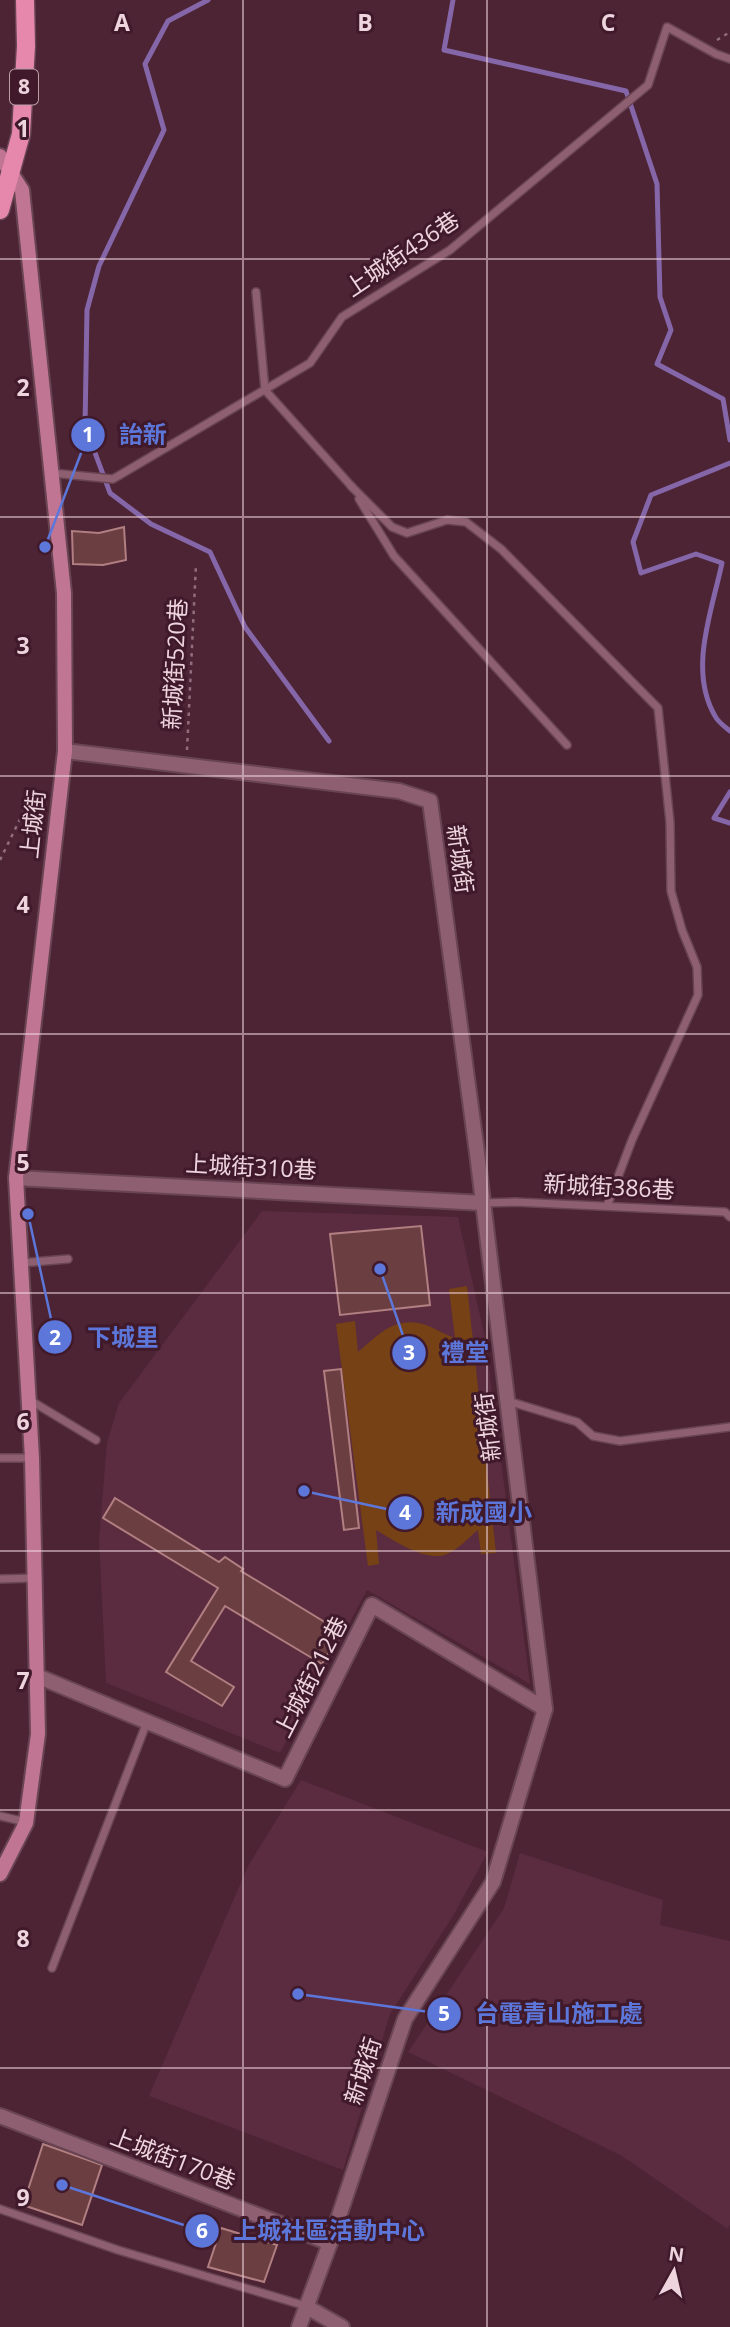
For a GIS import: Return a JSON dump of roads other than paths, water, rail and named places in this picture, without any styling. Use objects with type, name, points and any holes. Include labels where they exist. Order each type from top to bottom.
[{"type":"main road","name":"8","points":[[0,210],[21,134],[26,46],[24,0]]},
{"type":"street","name":"上城街","points":[[0,156],[22,190],[64,593],[65,751],[16,1178],[32,1458],[38,1734],[26,1823],[6,1850],[0,1874]]},
{"type":"street","name":"新城街","points":[[65,751],[399,791],[430,801],[545,1709],[493,1882],[405,2019],[330,2244],[299,2327]]},
{"type":"street","name":"上城街310巷","points":[[16,1178],[483,1203]]},
{"type":"street","name":"上城街212巷","points":[[37,1676],[285,1779],[372,1605],[545,1709]]},
{"type":"street","name":"上城街170巷","points":[[0,2116],[330,2244]]},
{"type":"street","points":[[307,2306],[342,2327]]},
{"type":"lane","name":"上城街436巷","points":[[51,472],[113,479],[310,363],[342,317],[450,250],[648,85],[667,27],[730,59]]},
{"type":"lane","points":[[256,292],[265,390],[351,486],[392,527],[407,533],[447,520],[466,522],[500,549],[658,708],[670,822],[671,891],[682,930],[697,967],[698,995],[632,1140],[607,1206]]},
{"type":"lane","points":[[351,486],[394,556],[567,745]]},
{"type":"lane","name":"新城街386巷","points":[[483,1203],[515,1202],[725,1212],[730,1217]]},
{"type":"lane","points":[[20,1263],[68,1259]]},
{"type":"lane","points":[[29,1399],[96,1440]]},
{"type":"lane","points":[[508,1401],[577,1422],[593,1436],[620,1441],[730,1427]]},
{"type":"lane","points":[[0,1458],[32,1458]]},
{"type":"lane","points":[[0,1579],[34,1578]]},
{"type":"lane","points":[[52,1968],[147,1722]]},
{"type":"lane","points":[[0,1816],[26,1823]]},
{"type":"lane","points":[[0,2209],[118,2250],[307,2306]]},
{"type":"waterway","points":[[208,0],[168,21],[145,64],[164,130],[99,266],[87,310],[85,426],[110,493],[151,524],[210,552],[245,627],[329,741]]},
{"type":"waterway","points":[[453,0],[444,50],[626,91],[657,184],[660,297],[671,330],[657,364],[723,399],[730,440]]},
{"type":"waterway","points":[[730,463],[651,495],[633,542],[641,573],[696,554],[722,563],[708,620],[703,679],[715,716],[730,731]]},
{"type":"waterway","points":[[730,792],[714,818],[730,823]]},
{"type":"place","name":"詒新","points":[[45,547]]},
{"type":"place","name":"下城里","points":[[28,1214]]},
{"type":"place","name":"禮堂","points":[[380,1269]]},
{"type":"place","name":"新成國小","points":[[304,1491]]},
{"type":"place","name":"台電青山施工處","points":[[298,1994]]},
{"type":"place","name":"上城社區活動中心","points":[[62,2185]]}]
